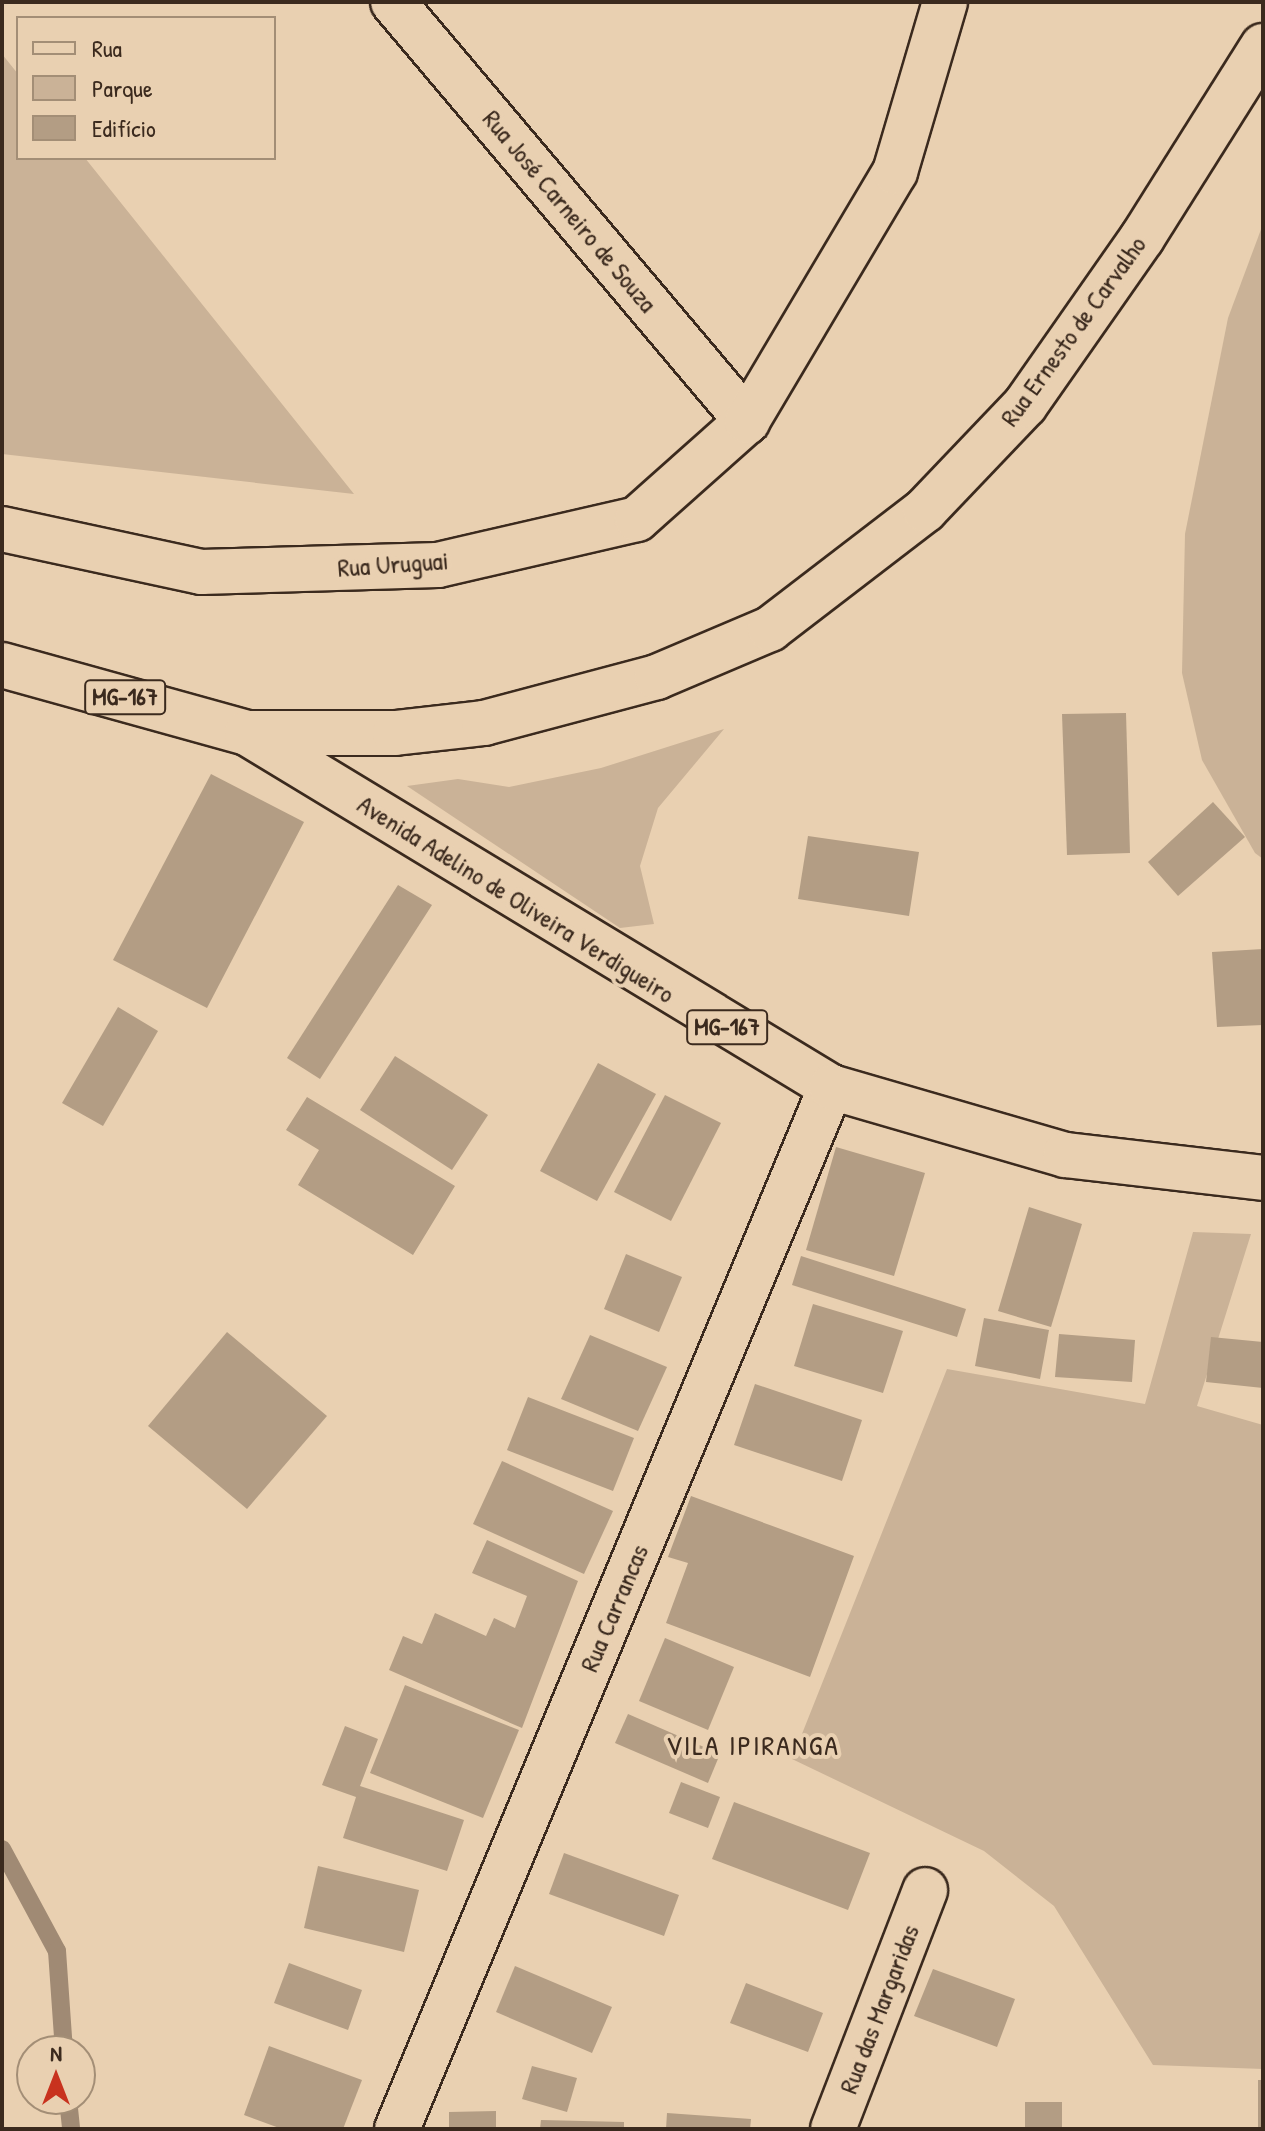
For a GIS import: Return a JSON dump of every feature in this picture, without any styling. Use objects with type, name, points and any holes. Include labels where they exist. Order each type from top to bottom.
[{"type":"street","name":"Rua José Carneiro de Souza","points":[[393,2],[747,421]]},
{"type":"street","name":"Rua Uruguai","points":[[2,529],[201,572],[438,565],[637,519],[747,421],[895,172],[945,2]]},
{"type":"street","name":"Rua Ernesto de Carvalho","points":[[247,733],[395,733],[484,723],[657,677],[770,629],[925,510],[1025,405],[1142,238],[1263,46]]},
{"type":"street","name":"Avenida Adelino de Oliveira Verdigueiro","points":[[2,665],[247,733],[831,1087],[1065,1155],[1263,1178]]},
{"type":"street","name":"Rua Carrancas","points":[[397,2129],[831,1087]]},
{"type":"street","name":"Rua das Margaridas","points":[[833,2129],[925,1890]]},
{"type":"green space","points":[[2,54],[16,72],[16,160],[87,160],[354,494],[2,454]]},
{"type":"green space","points":[[1263,224],[1263,859],[1255,853],[1202,760],[1182,673],[1185,534],[1228,318]]},
{"type":"green space","points":[[724,729],[658,808],[640,866],[654,924],[620,928],[407,786],[458,779],[509,787],[601,768]]},
{"type":"green space","points":[[1193,1232],[1251,1234],[1197,1406],[1263,1425],[1263,2069],[1153,2065],[1054,1906],[984,1851],[792,1759],[947,1369],[1145,1404]]},
{"type":"building","points":[[1126,713],[1130,853],[1067,855],[1062,714]]},
{"type":"building","points":[[211,774],[304,822],[207,1008],[113,960]]},
{"type":"building","points":[[1213,802],[1245,837],[1178,896],[1148,862]]},
{"type":"building","points":[[808,836],[919,852],[909,916],[798,899]]},
{"type":"building","points":[[398,885],[432,905],[320,1079],[287,1058]]},
{"type":"building","points":[[1263,949],[1263,1025],[1217,1027],[1212,952]]},
{"type":"building","points":[[118,1007],[158,1031],[103,1126],[62,1103]]},
{"type":"building","points":[[395,1056],[488,1115],[452,1170],[360,1110]]},
{"type":"building","points":[[598,1063],[656,1094],[597,1201],[540,1171]]},
{"type":"building","points":[[665,1095],[721,1123],[671,1221],[614,1192]]},
{"type":"building","points":[[307,1097],[455,1186],[413,1255],[298,1185],[319,1150],[286,1130]]},
{"type":"building","points":[[836,1147],[925,1173],[894,1276],[806,1250]]},
{"type":"building","points":[[1029,1207],[1082,1224],[1051,1327],[998,1311]]},
{"type":"building","points":[[626,1254],[682,1277],[659,1332],[604,1309]]},
{"type":"building","points":[[801,1256],[966,1309],[957,1337],[792,1285]]},
{"type":"building","points":[[813,1304],[903,1331],[883,1393],[794,1366]]},
{"type":"building","points":[[984,1318],[1049,1330],[1040,1379],[975,1366]]},
{"type":"building","points":[[227,1332],[327,1416],[247,1509],[148,1426]]},
{"type":"building","points":[[1059,1334],[1135,1340],[1132,1382],[1055,1377]]},
{"type":"building","points":[[590,1335],[667,1367],[638,1431],[561,1399]]},
{"type":"building","points":[[1211,1337],[1263,1342],[1263,1388],[1206,1382]]},
{"type":"building","points":[[755,1384],[862,1420],[842,1481],[734,1445]]},
{"type":"building","points":[[528,1397],[634,1438],[613,1491],[507,1450]]},
{"type":"building","points":[[502,1461],[613,1511],[584,1574],[473,1524]]},
{"type":"building","points":[[691,1496],[854,1556],[810,1677],[666,1623],[688,1563],[668,1557]]},
{"type":"building","points":[[487,1540],[578,1581],[522,1728],[389,1670],[403,1636],[422,1644],[435,1613],[486,1636],[494,1618],[515,1628],[527,1596],[472,1573]]},
{"type":"building","points":[[665,1638],[734,1667],[708,1730],[639,1701]]},
{"type":"building","points":[[405,1685],[519,1730],[483,1818],[370,1773]]},
{"type":"building","points":[[628,1714],[720,1754],[708,1783],[615,1743]]},
{"type":"building","points":[[345,1726],[378,1739],[360,1786],[464,1820],[447,1871],[343,1838],[356,1797],[322,1785]]},
{"type":"building","points":[[681,1782],[720,1797],[708,1828],[669,1813]]},
{"type":"building","points":[[734,1802],[870,1853],[848,1910],[712,1859]]},
{"type":"building","points":[[564,1853],[679,1895],[664,1936],[549,1894]]},
{"type":"building","points":[[318,1866],[419,1890],[404,1952],[304,1928]]},
{"type":"building","points":[[289,1963],[362,1990],[348,2030],[274,2003]]},
{"type":"building","points":[[515,1966],[612,2007],[592,2053],[496,2012]]},
{"type":"building","points":[[933,1969],[1015,1999],[997,2047],[914,2016]]},
{"type":"building","points":[[746,1983],[823,2013],[808,2052],[730,2023]]},
{"type":"building","points":[[269,2046],[362,2080],[343,2129],[282,2129],[244,2115]]},
{"type":"building","points":[[532,2066],[577,2078],[567,2112],[522,2099]]},
{"type":"building","points":[[1258,2080],[1263,2080],[1263,2129],[1258,2129]]},
{"type":"building","points":[[1025,2102],[1062,2102],[1062,2129],[1025,2129]]},
{"type":"building","points":[[496,2111],[496,2129],[449,2129],[449,2112]]},
{"type":"building","points":[[667,2113],[751,2119],[750,2129],[666,2129]]},
{"type":"building","points":[[541,2120],[624,2122],[624,2129],[540,2129]]},
{"type":"waterway","points":[[2,1849],[57,1951],[63,2035]]},
{"type":"waterway","points":[[70,2115],[71,2129]]},
{"type":"district","name":"VILA IPIRANGA","points":[[753,1745]]}]
